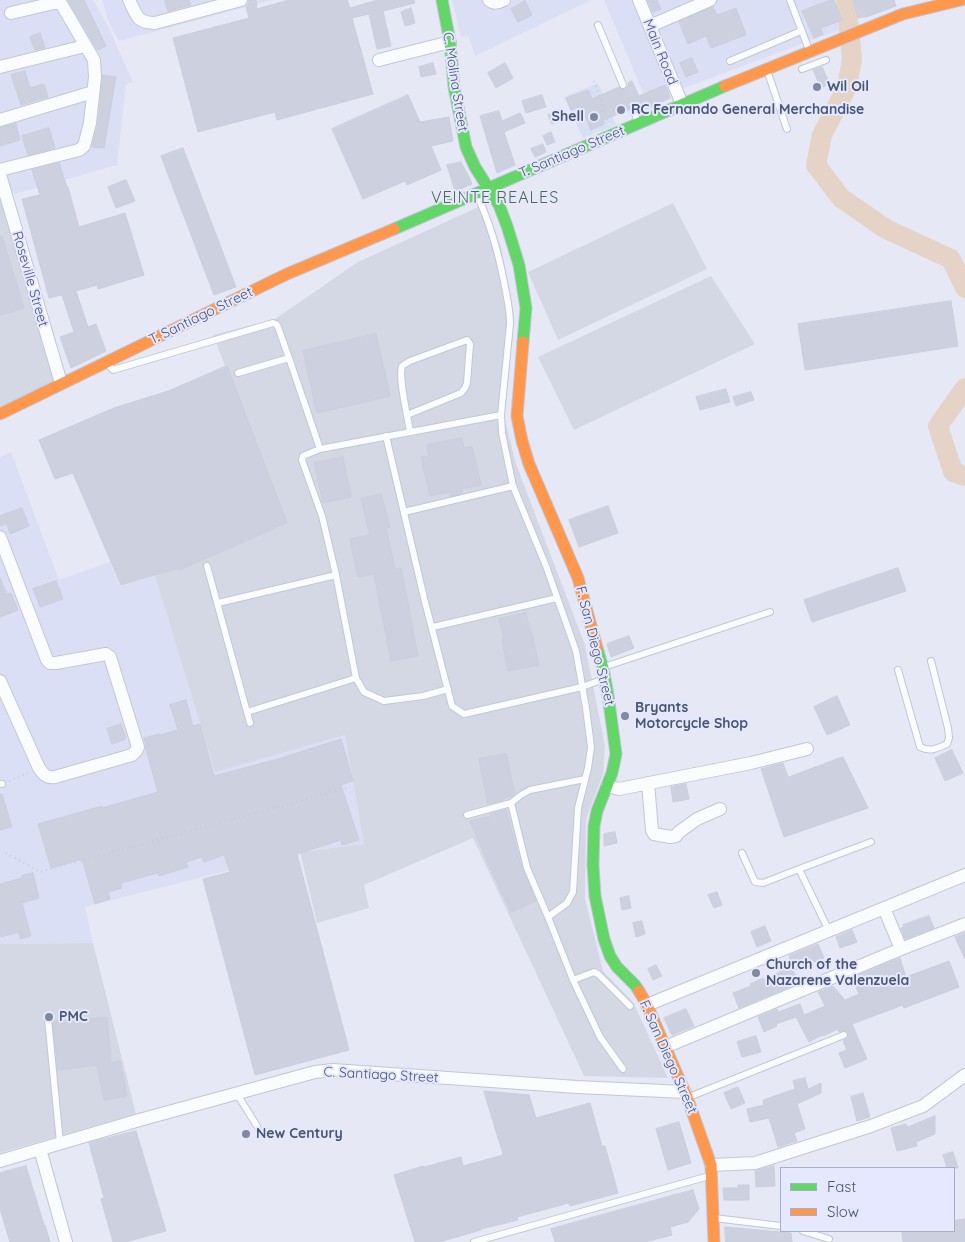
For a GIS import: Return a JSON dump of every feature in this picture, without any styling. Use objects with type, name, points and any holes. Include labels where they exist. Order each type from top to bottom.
[{"type":"street","points":[[129,0],[139,20],[146,23],[155,23],[241,0]]},
{"type":"street","name":"C. Molina Street","points":[[442,0],[450,42],[454,88],[462,131],[466,147],[475,167],[489,188]]},
{"type":"street","name":"Main Road","points":[[640,0],[682,104]]},
{"type":"street","points":[[650,26],[710,0]]},
{"type":"street","name":"T. Santiago Street","points":[[0,414],[287,274],[809,51],[903,14],[961,0]]},
{"type":"street","points":[[0,170],[79,150],[84,146],[90,123],[95,77],[94,60],[84,46],[62,5],[58,3],[11,12]]},
{"type":"street","points":[[379,60],[450,42]]},
{"type":"street","points":[[0,67],[84,46]]},
{"type":"street","points":[[0,120],[93,92]]},
{"type":"street","name":"Roseville Street","points":[[0,175],[61,383]]},
{"type":"street","name":"F. San Diego Street","points":[[489,188],[507,226],[519,265],[526,308],[517,416],[522,441],[528,464],[578,578],[604,673],[616,754],[612,773],[597,811],[594,826],[593,865],[595,896],[604,940],[610,956],[617,967],[635,985],[647,1005],[686,1094],[712,1170],[714,1242]]},
{"type":"street","points":[[0,537],[47,660],[50,663],[56,663],[106,654],[110,657],[138,747],[132,755],[48,778],[43,775],[39,768],[0,681]]},
{"type":"street","points":[[607,786],[619,789],[751,763],[806,749]]},
{"type":"street","points":[[648,783],[652,830],[654,834],[670,837],[676,836],[698,819],[720,808]]},
{"type":"street","points":[[647,1005],[965,875]]},
{"type":"street","points":[[884,908],[901,949]]},
{"type":"street","points":[[665,1047],[965,924]]},
{"type":"street","name":"C. Santiago Street","points":[[0,1161],[315,1072],[333,1070],[686,1094]]},
{"type":"street","points":[[712,1170],[755,1163],[871,1126],[923,1106],[965,1075]]},
{"type":"street","points":[[40,1149],[66,1242]]},
{"type":"lane","points":[[790,0],[809,51]]},
{"type":"lane","points":[[598,25],[623,85]]},
{"type":"lane","points":[[730,61],[801,31]]},
{"type":"lane","points":[[802,69],[826,60]]},
{"type":"lane","points":[[767,69],[787,129]]},
{"type":"lane","points":[[633,107],[639,123]]},
{"type":"lane","points":[[476,193],[489,222],[500,257],[510,312],[500,415],[513,486],[546,566],[576,650],[591,747],[578,808],[573,892],[567,903],[548,916]]},
{"type":"lane","points":[[484,211],[498,205]]},
{"type":"lane","points":[[105,362],[113,370],[272,323],[276,324],[320,449]]},
{"type":"lane","points":[[407,415],[461,393],[465,388],[470,344],[467,340],[404,364],[401,369],[403,390],[407,415],[410,432]]},
{"type":"lane","points":[[238,373],[288,358]]},
{"type":"lane","points":[[448,690],[384,702],[364,692],[356,678],[336,575],[322,516],[302,460],[303,456],[320,449],[500,415]]},
{"type":"lane","points":[[386,436],[424,598],[452,706],[464,714],[582,687],[604,673],[770,612]]},
{"type":"lane","points":[[404,512],[513,486]]},
{"type":"lane","points":[[207,566],[250,722]]},
{"type":"lane","points":[[218,604],[336,575]]},
{"type":"lane","points":[[433,627],[557,598]]},
{"type":"lane","points":[[898,670],[920,746],[928,750],[938,748],[946,744],[949,738],[930,661]]},
{"type":"lane","points":[[247,712],[356,678]]},
{"type":"lane","points":[[467,815],[511,803],[530,790],[585,779]]},
{"type":"lane","points":[[511,803],[527,868],[573,980],[600,1037],[623,1069]]},
{"type":"lane","points":[[742,853],[755,882],[762,883],[871,842]]},
{"type":"lane","points":[[799,868],[829,931]]},
{"type":"lane","points":[[573,980],[594,972],[630,1006]]},
{"type":"lane","points":[[48,1019],[60,1144]]},
{"type":"lane","points":[[686,1094],[844,1036]]},
{"type":"lane","points":[[237,1094],[257,1126]]},
{"type":"lane","points":[[474,1242],[712,1170]]},
{"type":"lane","points":[[713,1218],[780,1226]]},
{"type":"lane","points":[[805,1232],[829,1239]]},
{"type":"path","points":[[594,81],[613,134]]},
{"type":"path","points":[[1,784],[39,768]]},
{"type":"path","points":[[6,853],[40,872],[350,787]]},
{"type":"shaded area","points":[[0,0],[93,0],[107,24],[133,82],[126,85],[117,165],[0,198]]},
{"type":"shaded area","points":[[102,0],[272,0],[119,41],[109,23]]},
{"type":"shaded area","points":[[452,0],[591,0],[475,56],[468,35],[461,37]]},
{"type":"shaded area","points":[[604,0],[835,0],[839,30],[647,102]]},
{"type":"shaded area","points":[[598,83],[616,125],[583,138],[564,97]]},
{"type":"shaded area","points":[[2,197],[54,381],[0,408],[0,198]]},
{"type":"shaded area","points":[[673,203],[707,269],[558,340],[528,272]]},
{"type":"shaded area","points":[[485,204],[501,247],[514,315],[504,416],[516,464],[585,645],[605,746],[603,774],[586,819],[585,899],[603,971],[633,1002],[668,1078],[584,1076],[473,838],[364,885],[369,908],[317,923],[300,852],[364,844],[345,735],[215,772],[155,576],[287,524],[213,335],[275,319],[358,262]]},
{"type":"shaded area","points":[[711,276],[755,344],[574,430],[538,357]]},
{"type":"shaded area","points":[[11,452],[59,580],[110,562],[120,586],[155,576],[215,771],[345,735],[365,844],[300,852],[85,907],[93,943],[0,944],[0,457]]},
{"type":"shaded area","points":[[93,943],[136,1114],[0,1153],[0,944]]},
{"type":"building","points":[[68,0],[84,0],[106,46],[98,50]]},
{"type":"building","points":[[165,0],[189,0],[191,5],[168,11]]},
{"type":"building","points":[[249,0],[256,0],[257,9],[289,0],[347,0],[350,8],[378,0],[414,0],[415,3],[383,11],[391,46],[377,49],[369,14],[352,18],[373,94],[277,120],[275,112],[198,132],[173,38],[249,18],[246,7]]},
{"type":"building","points":[[648,0],[657,0],[661,9],[653,12]]},
{"type":"building","points":[[834,0],[842,20],[821,28],[823,34],[814,38],[802,11]]},
{"type":"building","points":[[854,0],[894,0],[896,6],[858,18]]},
{"type":"building","points":[[525,1],[532,15],[518,22],[511,9]]},
{"type":"building","points":[[713,7],[717,15],[736,8],[746,35],[711,48],[706,36],[688,44],[679,22]]},
{"type":"building","points":[[411,8],[415,23],[405,26],[401,12]]},
{"type":"building","points":[[40,33],[45,48],[35,50],[30,37]]},
{"type":"building","points":[[692,58],[698,72],[686,77],[680,63]]},
{"type":"building","points":[[433,63],[436,74],[421,77],[419,67]]},
{"type":"building","points":[[505,63],[513,78],[496,88],[488,73]]},
{"type":"building","points":[[822,67],[830,84],[821,88],[813,70]]},
{"type":"building","points":[[25,71],[30,88],[44,84],[48,97],[21,105],[11,75]]},
{"type":"building","points":[[103,75],[116,77],[104,148],[92,147],[98,124]]},
{"type":"building","points":[[632,81],[639,96],[665,85],[670,98],[646,109],[644,104],[638,106],[636,103],[631,102],[628,105],[629,110],[603,120],[604,124],[591,130],[581,106],[571,110],[566,98],[588,90],[592,99],[619,87],[622,90],[625,89],[628,83]]},
{"type":"building","points":[[408,95],[420,122],[449,117],[453,141],[431,146],[441,170],[407,185],[405,181],[363,199],[332,129]]},
{"type":"building","points":[[542,95],[546,107],[526,113],[522,101]]},
{"type":"building","points":[[563,109],[567,117],[552,124],[548,115]]},
{"type":"building","points":[[499,111],[502,121],[520,113],[525,123],[504,132],[515,165],[497,173],[480,116]]},
{"type":"building","points":[[16,124],[20,140],[0,146],[0,128]]},
{"type":"building","points":[[49,128],[55,148],[28,155],[22,136]]},
{"type":"building","points":[[551,132],[555,142],[547,145],[543,136]]},
{"type":"building","points":[[543,144],[546,152],[535,157],[531,149]]},
{"type":"building","points":[[183,148],[236,287],[214,295],[161,156]]},
{"type":"building","points":[[461,162],[472,184],[455,191],[447,165]]},
{"type":"building","points":[[59,163],[79,227],[125,213],[144,275],[98,289],[97,285],[76,291],[88,327],[96,324],[106,351],[71,368],[60,337],[74,332],[62,295],[49,298],[22,199],[40,195],[32,170]]},
{"type":"building","points":[[126,180],[135,201],[116,208],[108,187]]},
{"type":"building","points":[[0,236],[2,236],[24,308],[0,315]]},
{"type":"building","points":[[951,301],[958,346],[805,370],[798,324]]},
{"type":"building","points":[[376,334],[390,396],[317,413],[303,351]]},
{"type":"building","points":[[227,366],[287,523],[179,570],[179,568],[121,585],[73,473],[55,479],[39,440],[114,408],[168,391]]},
{"type":"building","points":[[726,389],[730,402],[700,410],[696,397]]},
{"type":"building","points":[[751,392],[754,400],[736,406],[733,397]]},
{"type":"building","points":[[462,438],[464,448],[472,446],[481,485],[461,489],[462,493],[451,496],[450,492],[430,496],[421,457],[429,456],[427,445]]},
{"type":"building","points":[[343,457],[351,497],[323,503],[314,463]]},
{"type":"building","points":[[381,494],[390,527],[386,528],[395,569],[401,568],[418,656],[391,661],[374,574],[358,577],[350,539],[370,535],[361,499]]},
{"type":"building","points":[[608,506],[618,533],[579,547],[569,520]]},
{"type":"building","points":[[22,508],[29,526],[10,534],[7,524],[0,526],[0,516]]},
{"type":"building","points":[[898,568],[906,591],[812,622],[804,600]]},
{"type":"building","points":[[0,578],[7,594],[11,593],[18,610],[0,617]]},
{"type":"building","points":[[56,581],[63,599],[40,607],[33,589]]},
{"type":"building","points":[[526,613],[539,665],[508,671],[502,639],[504,639],[499,619]]},
{"type":"building","points":[[629,636],[634,648],[611,657],[607,644]]},
{"type":"building","points":[[837,696],[850,725],[827,735],[814,707]]},
{"type":"building","points":[[186,700],[193,726],[200,724],[214,776],[278,759],[341,739],[353,781],[341,785],[359,840],[342,845],[341,840],[297,854],[349,1050],[255,1075],[203,879],[230,872],[224,855],[204,862],[202,857],[186,862],[188,867],[159,876],[158,873],[121,883],[122,888],[108,892],[110,899],[95,904],[82,859],[51,868],[38,824],[158,792],[144,738],[178,730],[170,705]]},
{"type":"building","points":[[121,724],[126,739],[112,744],[107,729]]},
{"type":"building","points":[[952,750],[963,773],[945,781],[935,758]]},
{"type":"building","points":[[506,754],[515,794],[488,804],[479,759]]},
{"type":"building","points":[[843,757],[868,808],[784,837],[761,769],[783,763],[788,777]]},
{"type":"building","points":[[686,784],[689,799],[673,802],[671,787]]},
{"type":"building","points":[[0,794],[2,794],[12,827],[0,830]]},
{"type":"building","points":[[506,810],[522,869],[536,901],[511,912],[470,821]]},
{"type":"building","points":[[615,832],[617,843],[604,846],[604,834]]},
{"type":"building","points":[[33,873],[39,898],[22,903],[31,936],[20,939],[19,932],[1,937],[0,884]]},
{"type":"building","points":[[717,892],[722,905],[714,908],[708,895]]},
{"type":"building","points":[[629,896],[631,908],[622,910],[620,898]]},
{"type":"building","points":[[929,916],[934,928],[905,939],[901,928],[904,927],[903,925]]},
{"type":"building","points":[[642,921],[645,934],[636,937],[633,923]]},
{"type":"building","points":[[765,926],[771,941],[757,947],[751,932]]},
{"type":"building","points":[[852,930],[857,942],[840,948],[836,937]]},
{"type":"building","points":[[965,933],[965,959],[955,937]]},
{"type":"building","points":[[818,944],[824,958],[794,970],[789,956]]},
{"type":"building","points":[[900,958],[906,977],[949,961],[959,987],[904,1008],[903,1005],[852,1024],[867,1059],[845,1068],[839,1053],[847,1050],[843,1041],[848,1038],[849,1034],[847,1031],[839,1032],[838,1029],[809,1042],[796,1017],[776,1024],[777,1026],[764,1032],[758,1017],[777,1009],[778,1012],[800,1004],[804,1015],[825,1006],[818,992],[833,986],[845,1000],[859,994],[852,978]]},
{"type":"building","points":[[656,965],[662,976],[653,980],[648,969]]},
{"type":"building","points":[[791,966],[799,983],[739,1008],[733,993]]},
{"type":"building","points":[[686,1009],[694,1026],[672,1035],[664,1018]]},
{"type":"building","points":[[107,1018],[111,1063],[120,1061],[127,1096],[104,1100],[97,1065],[58,1070],[53,1022]]},
{"type":"building","points":[[756,1036],[761,1052],[742,1057],[737,1042]]},
{"type":"building","points":[[805,1078],[808,1089],[821,1083],[821,1093],[797,1104],[805,1129],[794,1133],[797,1141],[778,1147],[769,1118],[750,1122],[747,1109],[764,1105],[763,1100],[795,1089],[793,1081]]},
{"type":"building","points":[[738,1087],[745,1103],[731,1109],[724,1093]]},
{"type":"building","points":[[484,1091],[529,1095],[536,1118],[590,1103],[602,1146],[605,1146],[618,1193],[570,1206],[569,1203],[517,1217],[518,1220],[439,1242],[415,1242],[394,1175],[461,1157],[463,1166],[503,1155]]},
{"type":"building","points":[[863,1093],[870,1117],[857,1121],[851,1097]]},
{"type":"building","points":[[935,1116],[935,1134],[916,1142],[917,1146],[897,1151],[891,1128],[906,1124],[907,1127]]},
{"type":"building","points":[[679,1122],[691,1163],[668,1170],[656,1129]]},
{"type":"building","points":[[136,1131],[166,1231],[125,1242],[113,1242],[101,1199],[104,1198],[89,1143]]},
{"type":"building","points":[[953,1152],[958,1168],[947,1167],[943,1155]]},
{"type":"building","points":[[26,1166],[50,1242],[10,1242],[0,1209],[0,1173]]},
{"type":"building","points":[[774,1166],[775,1186],[756,1187],[755,1171]]},
{"type":"building","points":[[738,1185],[749,1185],[749,1200],[724,1200],[723,1188],[738,1188]]},
{"type":"building","points":[[693,1190],[699,1209],[688,1222],[670,1227],[672,1235],[645,1242],[555,1242],[551,1229]]},
{"type":"building","points":[[965,1219],[965,1242],[903,1242],[902,1232],[955,1232],[955,1221]]},
{"type":"building","points":[[725,1227],[791,1233],[792,1242],[726,1242]]},
{"type":"waterway","points":[[846,0],[852,59],[847,87],[822,135],[816,165],[841,198],[886,229],[951,259],[965,288]]},
{"type":"waterway","points":[[965,388],[938,426],[953,472],[965,476]]},
{"type":"waterway","points":[[957,399],[965,397]]},
{"type":"traffic: fast","points":[[442,0],[450,42],[454,87],[466,147],[475,167],[499,205],[519,265],[526,308],[523,342]]},
{"type":"traffic: fast","points":[[394,229],[725,86]]},
{"type":"traffic: fast","points":[[597,648],[608,695],[616,754],[612,773],[597,811],[594,826],[593,865],[595,896],[604,939],[610,956],[617,967],[639,991]]},
{"type":"traffic: slow","points":[[725,86],[903,14],[961,0]]},
{"type":"traffic: slow","points":[[0,414],[287,274],[394,229]]},
{"type":"traffic: slow","points":[[523,342],[517,416],[522,441],[529,464],[578,578],[597,648]]},
{"type":"traffic: slow","points":[[639,991],[647,1005],[687,1097],[711,1165],[714,1242]]},
{"type":"place","name":"Wil Oil","points":[[817,87]]},
{"type":"place","name":"RC Fernando General Merchandise","points":[[621,110]]},
{"type":"place","name":"Shell","points":[[594,117]]},
{"type":"place","name":"Bryants Motorcycle Shop","points":[[625,716]]},
{"type":"place","name":"Church of the Nazarene Valenzuela","points":[[756,973]]},
{"type":"place","name":"PMC","points":[[49,1017]]},
{"type":"place","name":"New Century","points":[[246,1134]]},
{"type":"district","name":"VEINTE REALES","points":[[495,198]]}]
